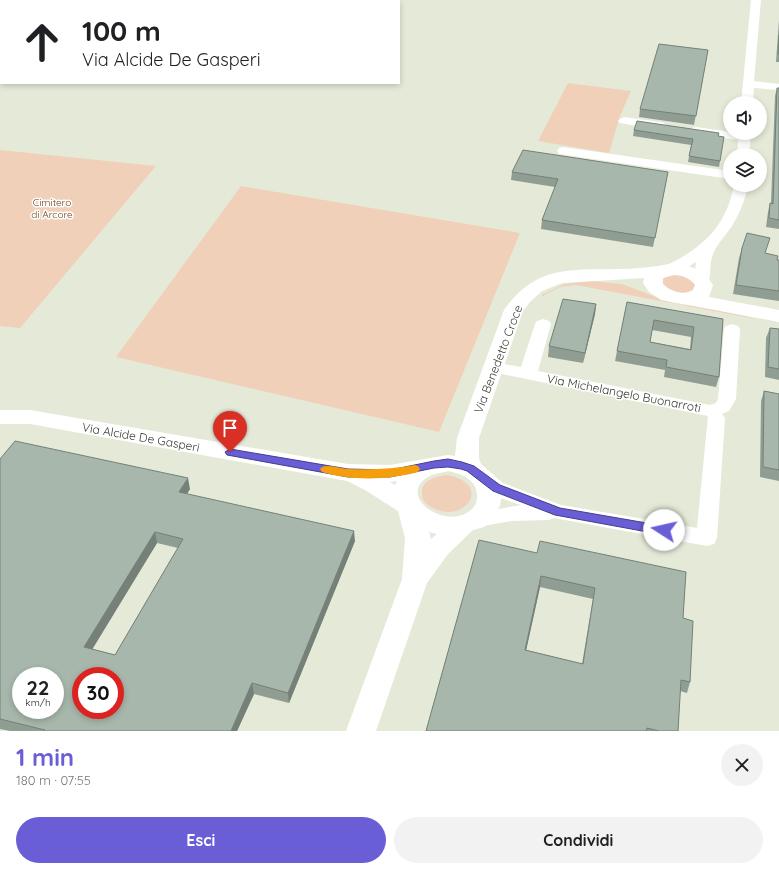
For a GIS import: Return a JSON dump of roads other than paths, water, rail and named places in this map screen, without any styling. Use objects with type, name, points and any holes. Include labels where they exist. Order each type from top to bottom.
[{"type":"street","points":[[747,96],[756,0]]},
{"type":"street","points":[[748,84],[779,87]]},
{"type":"street","points":[[624,121],[670,127]]},
{"type":"street","points":[[685,129],[723,133]]},
{"type":"street","points":[[563,151],[723,174]]},
{"type":"street","points":[[661,292],[653,285],[652,280],[655,274],[698,254],[709,245],[730,218],[739,192]]},
{"type":"street","points":[[686,298],[701,294],[704,290],[702,265],[709,245]]},
{"type":"street","name":"Via Benedetto Croce","points":[[476,473],[467,458],[468,438],[514,310],[523,297],[537,285],[558,278],[586,274],[606,275],[666,270],[687,272],[697,276],[703,282],[734,301],[773,314]]},
{"type":"street","name":"Via Benedetto Croce","points":[[606,275],[661,292],[671,297],[686,298],[773,314]]},
{"type":"street","points":[[528,374],[543,324]]},
{"type":"street","name":"Via Michelangelo Buonarroti","points":[[493,368],[711,411],[723,407],[727,398],[732,329]]},
{"type":"street","name":"Via Alcide De Gasperi","points":[[0,404],[30,417]]},
{"type":"street","name":"Via Alcide De Gasperi","points":[[0,416],[30,417],[348,473],[390,474],[429,466]]},
{"type":"street","points":[[361,731],[415,579],[418,538],[409,507],[405,499],[405,488],[414,474],[429,466],[448,463],[476,473],[496,488],[559,512],[707,538],[716,418]]},
{"type":"street","name":"Via Benedetto Croce","points":[[429,466],[452,452],[468,438]]},
{"type":"street","name":"Via Alcide De Gasperi","points":[[348,473],[374,484],[409,507]]},
{"type":"street","points":[[415,579],[439,548],[487,509],[490,502],[489,486],[476,473]]},
{"type":"street","points":[[409,507],[424,521],[438,525],[454,526],[512,513],[559,512]]},
{"type":"park label","name":"Cimitero di Arcore","points":[[52,208]]}]
